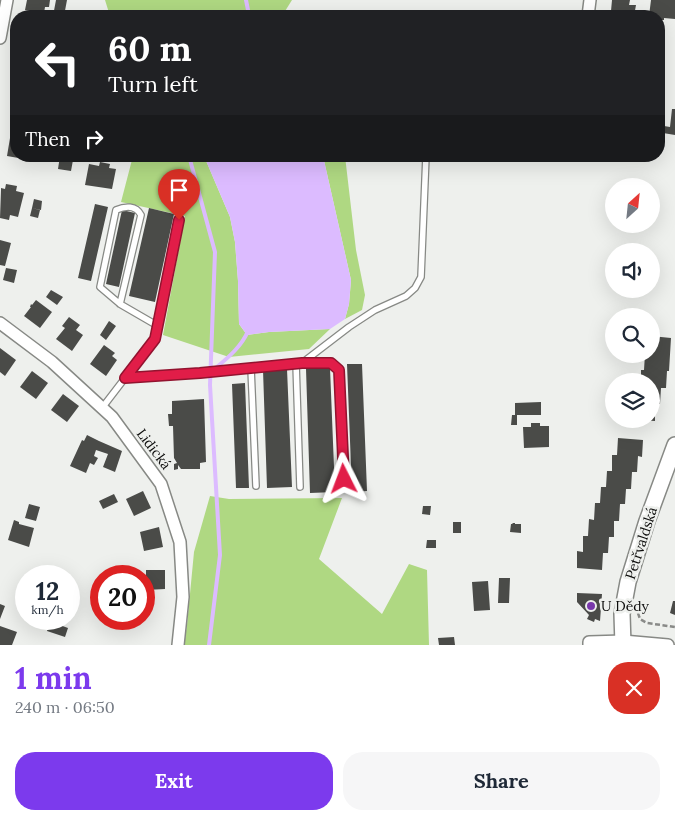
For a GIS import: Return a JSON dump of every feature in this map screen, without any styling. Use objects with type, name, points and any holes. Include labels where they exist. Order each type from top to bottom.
[{"type":"street","points":[[0,38],[7,0]]},
{"type":"street","name":"Lidická","points":[[0,322],[52,362],[112,417],[161,484],[180,542],[183,596],[178,645]]},
{"type":"street","name":"Petřvaldská","points":[[623,643],[622,614],[628,582],[647,521],[675,445]]},
{"type":"street","points":[[589,645],[589,642],[668,645]]},
{"type":"lane","points":[[299,363],[375,310],[406,296],[421,277],[426,162]]},
{"type":"lane","points":[[120,304],[141,215],[131,207],[122,207],[116,210],[100,287],[120,304],[158,326]]},
{"type":"lane","points":[[102,408],[155,339],[179,220]]},
{"type":"lane","points":[[299,363],[300,487]]},
{"type":"lane","points":[[125,378],[299,363],[331,363],[339,370],[344,479]]},
{"type":"lane","points":[[251,368],[256,486]]},
{"type":"path","points":[[638,605],[640,619],[647,623],[675,627]]},
{"type":"green space","points":[[105,0],[292,0],[286,10],[108,10]]},
{"type":"green space","points":[[131,162],[207,162],[230,217],[235,242],[239,324],[247,335],[330,329],[309,349],[229,357],[163,335],[185,216],[121,202]]},
{"type":"green space","points":[[324,162],[346,162],[356,250],[365,295],[362,310],[345,319],[349,304],[351,280]]},
{"type":"green space","points":[[210,496],[229,499],[342,498],[319,559],[382,614],[409,564],[427,570],[429,645],[184,645],[194,552]]},
{"type":"shaded area","points":[[207,162],[324,162],[351,280],[349,304],[345,319],[330,329],[247,335],[239,324],[235,242],[230,217]]},
{"type":"building","points":[[27,0],[50,0],[49,7],[45,7],[44,10],[25,10]]},
{"type":"building","points":[[56,0],[67,0],[65,10],[54,10]]},
{"type":"building","points":[[612,0],[630,0],[629,5],[636,5],[635,10],[611,10]]},
{"type":"building","points":[[651,0],[675,0],[675,19],[665,18],[665,10],[650,10]]},
{"type":"building","points":[[672,109],[675,109],[675,135],[665,133],[665,126],[670,127]]},
{"type":"building","points":[[10,138],[10,157],[7,156]]},
{"type":"building","points":[[59,162],[73,162],[71,171],[58,169]]},
{"type":"building","points":[[100,162],[110,164],[109,168],[116,169],[112,189],[85,185],[89,164],[99,166]]},
{"type":"building","points":[[6,184],[17,186],[16,191],[24,193],[18,217],[10,215],[9,220],[0,218],[1,188],[5,189]]},
{"type":"building","points":[[180,195],[181,209],[173,209],[172,196]]},
{"type":"building","points":[[34,199],[42,201],[41,210],[32,208]]},
{"type":"building","points":[[95,204],[108,207],[91,281],[78,278]]},
{"type":"building","points":[[32,208],[40,210],[38,218],[30,216]]},
{"type":"building","points":[[149,208],[174,214],[155,302],[129,296]]},
{"type":"building","points":[[122,210],[135,213],[119,287],[106,284]]},
{"type":"building","points":[[0,240],[11,243],[5,266],[0,265]]},
{"type":"building","points":[[6,268],[17,270],[14,283],[3,280]]},
{"type":"building","points":[[51,290],[63,297],[57,305],[46,297]]},
{"type":"building","points":[[36,300],[52,312],[40,328],[24,316],[31,307],[31,304]]},
{"type":"building","points":[[69,317],[80,325],[76,330],[83,335],[72,351],[56,339],[65,328],[62,326]]},
{"type":"building","points":[[109,321],[116,326],[106,340],[100,335]]},
{"type":"building","points":[[660,337],[671,338],[669,371],[667,371],[666,388],[661,388],[660,404],[660,373],[641,373],[641,370],[644,370],[644,363],[660,363]]},
{"type":"building","points":[[104,345],[115,353],[112,356],[117,360],[106,376],[90,364]]},
{"type":"building","points":[[0,348],[16,360],[5,376],[0,372]]},
{"type":"building","points":[[347,364],[362,364],[367,491],[352,492]]},
{"type":"building","points":[[330,368],[335,492],[310,493],[306,369]]},
{"type":"building","points":[[287,369],[292,487],[267,488],[263,370]]},
{"type":"building","points":[[32,371],[48,383],[36,399],[20,387]]},
{"type":"building","points":[[245,383],[249,488],[236,488],[232,384]]},
{"type":"building","points":[[63,394],[79,406],[67,422],[51,410]]},
{"type":"building","points":[[204,399],[206,462],[200,463],[200,469],[181,469],[178,465],[178,469],[174,470],[174,464],[177,463],[174,458],[173,426],[169,426],[168,414],[172,414],[172,401]]},
{"type":"building","points":[[541,402],[541,415],[517,415],[517,425],[511,425],[512,415],[515,415],[515,403]]},
{"type":"building","points":[[531,423],[549,426],[549,447],[524,448],[523,427],[531,427]]},
{"type":"building","points":[[87,435],[122,451],[115,472],[103,467],[108,454],[96,450],[94,456],[98,458],[94,465],[90,463],[86,473],[70,466],[82,440],[84,441]]},
{"type":"building","points":[[618,438],[643,440],[642,457],[638,456],[637,472],[632,472],[631,489],[626,489],[625,504],[620,504],[619,521],[614,521],[614,537],[609,537],[608,553],[603,553],[602,570],[577,568],[577,551],[583,552],[583,536],[588,536],[589,519],[594,520],[595,503],[600,503],[601,487],[606,487],[607,471],[612,471],[612,455],[617,455]]},
{"type":"building","points":[[143,491],[151,508],[134,516],[126,499]]},
{"type":"building","points":[[114,494],[118,502],[103,509],[99,501]]},
{"type":"building","points":[[29,504],[40,507],[36,521],[25,518]]},
{"type":"building","points":[[423,506],[431,506],[430,515],[422,514]]},
{"type":"building","points":[[14,520],[19,522],[19,524],[34,528],[29,547],[8,540]]},
{"type":"building","points":[[453,522],[461,522],[461,533],[453,533]]},
{"type":"building","points":[[511,524],[521,524],[521,533],[510,532]]},
{"type":"building","points":[[159,527],[163,547],[144,551],[140,532]]},
{"type":"building","points":[[427,540],[436,540],[436,548],[426,548]]},
{"type":"building","points":[[155,570],[165,570],[165,589],[155,590]]},
{"type":"building","points":[[499,578],[510,578],[509,603],[498,603]]},
{"type":"building","points":[[488,581],[490,610],[474,611],[472,582]]},
{"type":"building","points":[[577,593],[602,594],[600,621],[595,619],[594,622],[587,619],[589,615],[577,602]]},
{"type":"building","points":[[673,601],[675,601],[675,615],[670,613]]},
{"type":"building","points":[[0,604],[5,606],[0,619]]},
{"type":"building","points":[[0,626],[17,632],[12,645],[0,645]]},
{"type":"building","points":[[47,630],[67,630],[65,637]]},
{"type":"building","points":[[454,637],[455,645],[439,645],[438,638]]},
{"type":"waterway","points":[[246,0],[248,10]]},
{"type":"waterway","points":[[191,162],[215,252],[210,385],[220,555],[209,645]]},
{"type":"waterway","points":[[211,372],[237,348],[248,331]]},
{"type":"place","name":"U Dědy","points":[[591,606]]},
{"type":"route","points":[[179,220],[155,339],[125,378],[302,363],[331,363],[339,370],[344,479]]}]
